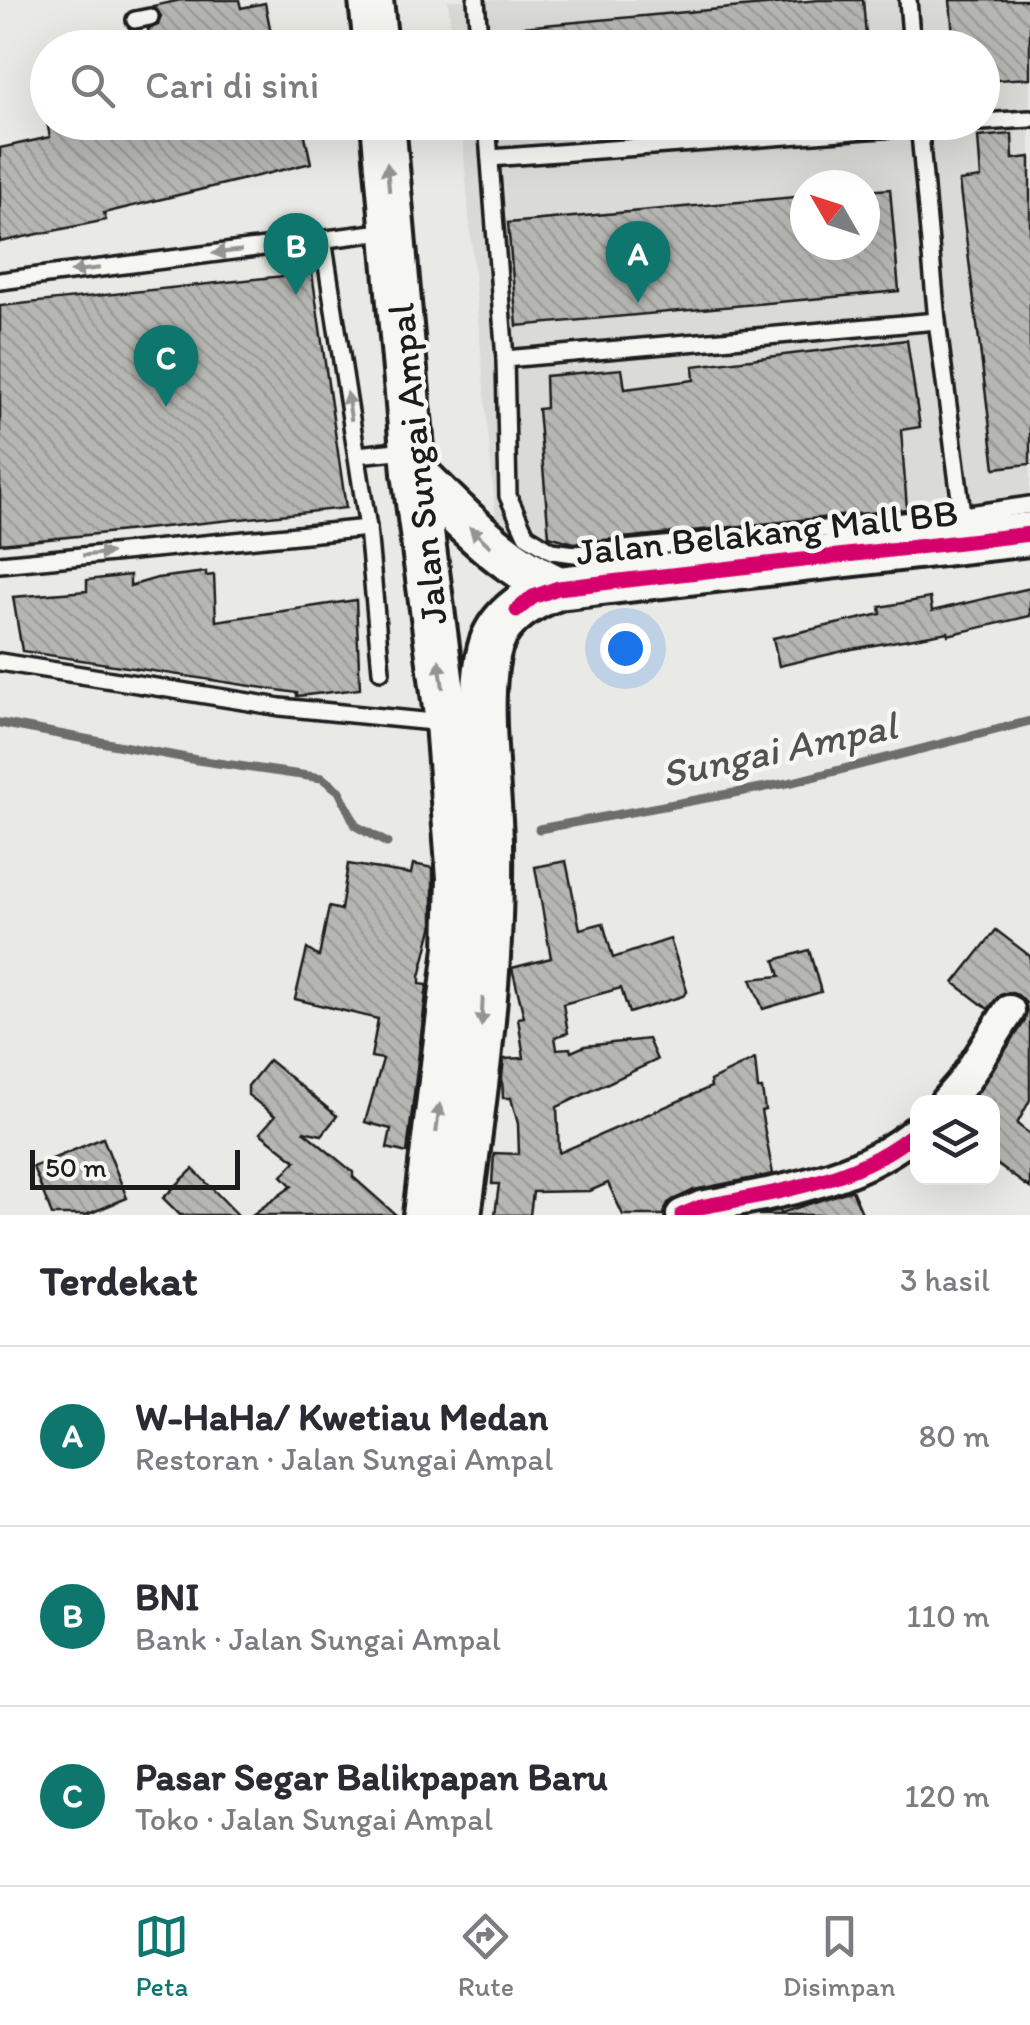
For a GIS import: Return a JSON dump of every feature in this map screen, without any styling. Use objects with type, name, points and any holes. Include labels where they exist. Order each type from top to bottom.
[{"type":"main road","points":[[372,0],[374,30]]},
{"type":"main road","name":"Jalan Sungai Ampal","points":[[385,140],[413,460],[447,723],[476,821],[472,948],[479,1075],[459,1215]]},
{"type":"main road","points":[[413,460],[489,546],[558,588]]},
{"type":"main road","name":"Jalan Belakang Mall BB","points":[[476,821],[487,659],[500,627],[533,596],[558,588],[964,529],[1030,534]]},
{"type":"main road","name":"Jalan Sungai Ampal","points":[[425,1215],[472,948]]},
{"type":"street","points":[[952,1095],[1009,1011]]},
{"type":"street","points":[[682,1215],[722,1209],[826,1179],[871,1162],[910,1135]]},
{"type":"lane","points":[[476,0],[478,30]]},
{"type":"lane","points":[[908,0],[910,30]]},
{"type":"lane","points":[[1000,120],[1030,118]]},
{"type":"lane","points":[[488,140],[505,359],[508,496],[526,535],[552,550],[575,554],[964,529],[1030,505]]},
{"type":"lane","points":[[490,158],[724,140]]},
{"type":"lane","points":[[920,140],[937,321],[964,529]]},
{"type":"lane","points":[[0,281],[393,230]]},
{"type":"lane","points":[[324,239],[368,528],[382,671]]},
{"type":"lane","points":[[505,359],[937,321]]},
{"type":"lane","points":[[357,454],[413,460]]},
{"type":"lane","points":[[0,564],[368,528]]},
{"type":"lane","points":[[0,662],[280,707],[447,723]]},
{"type":"shaded area","points":[[448,0],[1030,0],[1030,526],[545,575],[496,523],[462,140],[1000,140],[1000,30],[451,30]]},
{"type":"building","points":[[181,0],[239,0],[241,8],[265,3],[270,30],[148,30],[158,25],[161,16],[153,6]]},
{"type":"building","points":[[819,0],[863,0],[866,30],[490,30]]},
{"type":"building","points":[[950,0],[1030,0],[1030,78],[1000,80],[1000,30],[952,30]]},
{"type":"building","points":[[1012,134],[1013,159],[1030,157],[1030,464],[995,468],[959,181],[981,178],[978,140],[1000,140],[1000,135]]},
{"type":"building","points":[[36,140],[306,140],[311,163],[104,213],[106,220],[0,242],[0,148]]},
{"type":"building","points":[[890,189],[899,291],[517,326],[508,223],[790,197],[790,260],[880,260],[880,190]]},
{"type":"building","points":[[312,273],[346,508],[0,544],[0,306]]},
{"type":"building","points":[[907,340],[920,427],[901,430],[907,509],[574,543],[549,536],[538,409],[546,408],[545,376],[622,369],[625,389],[694,380],[693,366]]},
{"type":"building","points":[[206,572],[206,576],[214,575],[216,621],[356,600],[360,689],[297,696],[22,651],[13,597],[87,591],[87,580],[130,575],[130,586]]},
{"type":"building","points":[[1030,588],[1030,616],[779,666],[773,638],[881,614],[880,607],[930,598],[932,611]]},
{"type":"building","points":[[566,861],[580,929],[603,923],[613,958],[670,939],[687,991],[683,996],[629,1013],[621,988],[563,1004],[568,1033],[555,1037],[557,1049],[570,1048],[571,1052],[585,1046],[648,1039],[657,1060],[557,1107],[559,1153],[711,1087],[710,1081],[755,1059],[773,1174],[694,1190],[668,1203],[664,1215],[623,1215],[608,1183],[590,1191],[533,1192],[530,1215],[495,1215],[499,1184],[492,1184],[494,1153],[519,1154],[518,1124],[511,1098],[503,1098],[502,1077],[504,1059],[524,1058],[518,1018],[524,1017],[512,968],[551,958],[535,867]]},
{"type":"building","points":[[348,864],[411,874],[413,864],[433,868],[433,924],[420,977],[420,984],[427,985],[407,1153],[387,1148],[391,1129],[365,1122],[383,1059],[371,1057],[378,1019],[295,999],[307,949],[319,957],[329,907],[341,910]]},
{"type":"building","points":[[996,930],[1030,956],[1030,1100],[1017,1124],[1030,1134],[1030,1188],[1000,1167],[1000,1095],[975,1095],[1025,1021],[1026,1003],[1009,992],[1000,995],[988,1009],[954,983]]},
{"type":"building","points":[[809,950],[821,992],[763,1009],[751,979],[780,976],[775,960]]},
{"type":"building","points":[[269,1060],[337,1116],[322,1135],[303,1131],[353,1172],[353,1177],[396,1215],[252,1215],[292,1186],[282,1176],[296,1161],[260,1133],[275,1116],[248,1095],[248,1086]]},
{"type":"building","points":[[103,1138],[127,1198],[86,1215],[52,1215],[33,1167]]},
{"type":"building","points":[[193,1169],[238,1215],[180,1215],[163,1198]]},
{"type":"building","points":[[852,1190],[863,1215],[758,1215],[780,1210],[781,1213]]},
{"type":"waterway","name":"Sungai Ampal","points":[[539,829],[793,782],[1030,721]]},
{"type":"waterway","name":"Sungai Ampal","points":[[0,723],[197,760],[322,778],[339,791],[356,826],[387,843]]},
{"type":"cycle path","points":[[517,610],[533,597],[558,588],[1030,534]]},
{"type":"cycle path","points":[[682,1215],[843,1173],[895,1148],[910,1136]]},
{"type":"place","name":"BNI","points":[[296,295]]},
{"type":"place","name":"W-HaHa/ Kwetiau Medan","points":[[638,303]]},
{"type":"place","name":"Pasar Segar Balikpapan Baru","points":[[166,407]]}]
